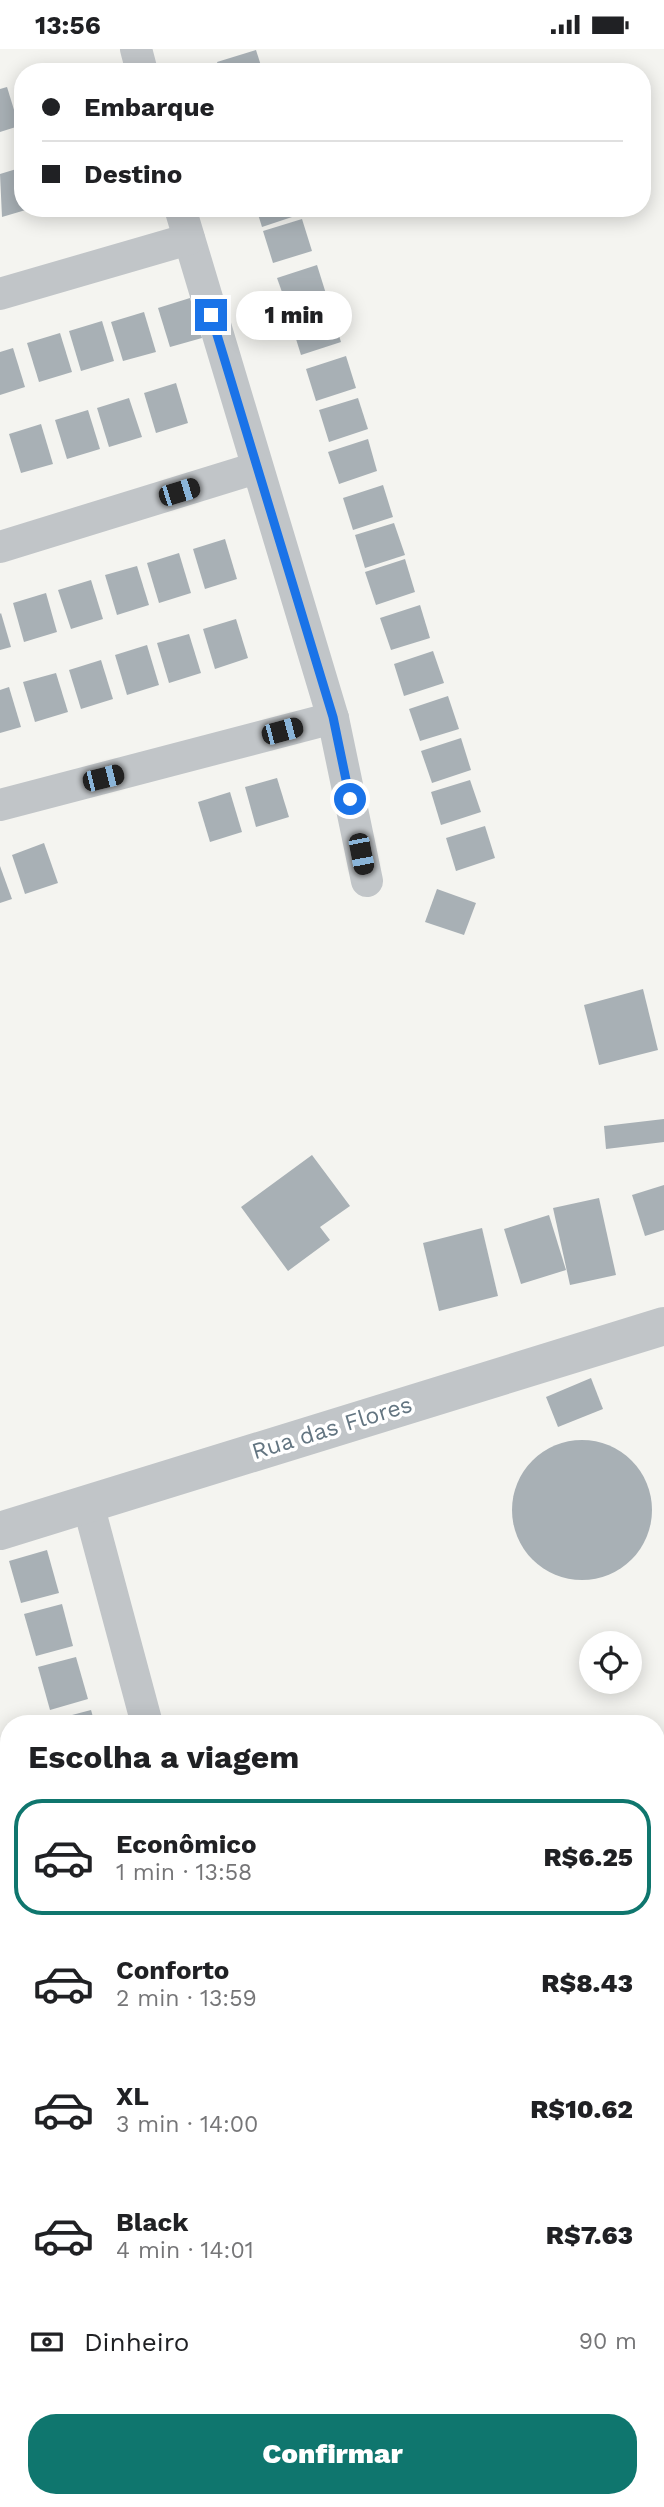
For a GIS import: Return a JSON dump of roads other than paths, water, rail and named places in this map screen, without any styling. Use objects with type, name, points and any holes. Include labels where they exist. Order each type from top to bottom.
[{"type":"street","points":[[183,217],[333,717],[367,881]]},
{"type":"street","points":[[0,294],[189,239]]},
{"type":"street","points":[[0,547],[256,468]]},
{"type":"street","points":[[0,804],[333,717]]},
{"type":"street","name":"Rua das Flores","points":[[0,1531],[664,1326]]},
{"type":"street","points":[[88,1504],[145,1715]]}]
